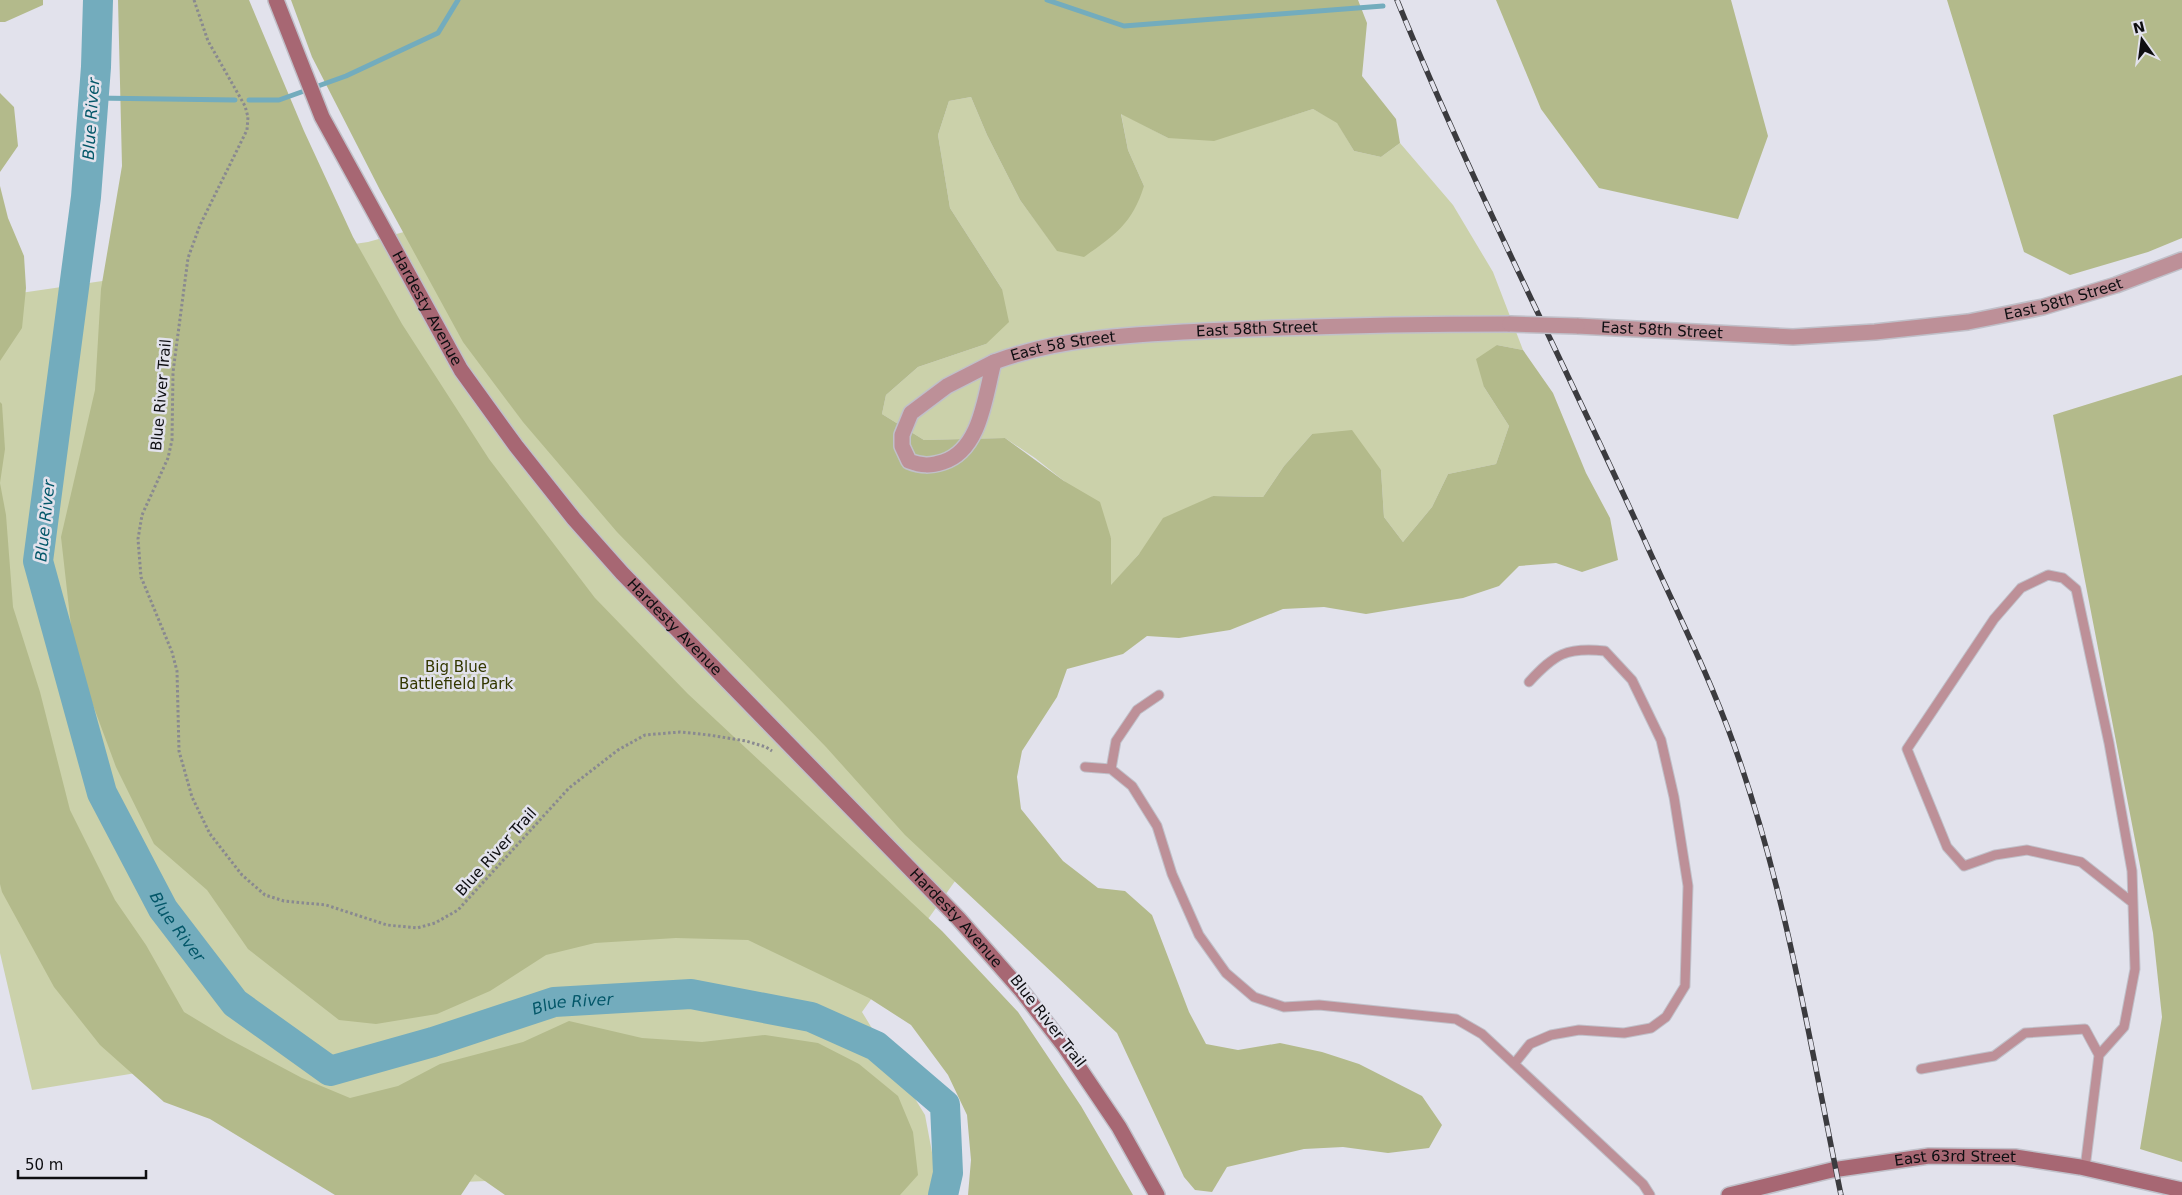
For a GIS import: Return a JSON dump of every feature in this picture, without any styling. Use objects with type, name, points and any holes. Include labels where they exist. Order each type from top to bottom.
[{"type":"main road","name":"Hardesty Avenue","points":[[276,0],[322,118],[461,370],[516,446],[574,519],[622,573],[951,911],[1021,990],[1065,1047],[1120,1127],[1158,1195]]},
{"type":"main road","name":"East 63rd Street","points":[[1729,1195],[1832,1170],[1930,1156],[2015,1157],[2085,1168],[2182,1190]]},
{"type":"street","name":"East 58th Street","points":[[1133,336],[1352,325],[1510,324],[1793,336],[1875,332],[1968,322],[2043,307],[2116,285],[2182,260]]},
{"type":"street","name":"East 58 Street","points":[[994,362],[976,428],[968,442],[949,460],[930,466],[909,461],[902,446],[902,435],[911,413],[947,386],[994,362],[1024,351],[1066,341],[1133,336]]},
{"type":"lane","points":[[2085,1168],[2099,1054],[2124,1027],[2135,969],[2132,871],[2109,743],[2076,588],[2063,578],[2048,575],[2021,588],[1994,619],[1908,748],[1947,847],[1964,866],[1995,855],[2027,850],[2081,862],[2133,904]]},
{"type":"lane","points":[[1514,1064],[1530,1044],[1551,1035],[1579,1030],[1624,1033],[1650,1028],[1666,1017],[1685,986],[1688,886],[1674,797],[1661,740],[1632,680],[1605,651],[1579,648],[1549,660],[1529,682]]},
{"type":"lane","points":[[1111,770],[1116,741],[1137,710],[1159,695]]},
{"type":"lane","points":[[1085,768],[1111,770],[1132,786],[1158,826],[1172,874],[1199,935],[1226,973],[1254,997],[1284,1007],[1319,1004],[1456,1019],[1482,1034],[1643,1184],[1650,1195]]},
{"type":"lane","points":[[1921,1069],[1994,1056],[2025,1033],[2085,1029],[2099,1054]]},
{"type":"path","name":"Blue River Trail","points":[[194,0],[208,41],[238,93],[248,117],[243,141],[200,225],[188,258],[173,372],[172,440],[168,458],[142,516],[138,539],[138,559],[146,592],[172,652],[177,672],[179,751],[192,797],[210,834],[242,875],[265,895],[284,901],[326,905],[387,925],[417,928],[435,922],[458,910],[569,788],[618,750],[645,735],[680,732],[746,740],[766,747],[774,753]]},
{"type":"green space","points":[[0,0],[43,0],[43,5],[5,22],[0,22]]},
{"type":"green space","points":[[118,0],[249,0],[304,131],[353,237],[402,324],[489,459],[595,598],[688,694],[942,931],[1018,1012],[1081,1106],[1133,1195],[968,1195],[971,1160],[967,1115],[948,1075],[911,1025],[869,998],[748,940],[676,938],[595,943],[546,955],[490,991],[437,1014],[376,1024],[339,1020],[248,949],[207,890],[154,844],[116,767],[90,697],[72,635],[61,537],[95,390],[101,289],[122,166]]},
{"type":"green space","points":[[291,0],[1358,0],[1367,23],[1362,76],[1396,119],[1400,143],[1381,157],[1354,151],[1337,123],[1313,109],[1214,141],[1168,138],[1121,114],[1128,150],[1144,186],[1128,219],[1105,242],[1084,257],[1057,251],[1020,200],[987,135],[971,97],[949,101],[938,135],[950,208],[1002,289],[1009,322],[986,344],[918,367],[886,395],[882,414],[924,440],[1005,438],[1064,481],[1100,502],[1111,538],[1111,585],[1139,554],[1163,518],[1213,496],[1263,497],[1284,466],[1312,434],[1352,430],[1381,470],[1384,517],[1403,542],[1432,507],[1448,474],[1496,464],[1509,426],[1484,387],[1476,359],[1497,345],[1523,350],[1553,393],[1586,473],[1610,518],[1618,560],[1582,572],[1556,563],[1519,566],[1499,586],[1463,598],[1366,614],[1324,607],[1283,609],[1230,630],[1179,638],[1147,636],[1123,654],[1067,669],[1057,697],[1022,751],[1017,777],[1021,809],[1063,861],[1098,888],[1125,891],[1152,915],[1189,1012],[1206,1044],[1238,1050],[1280,1043],[1322,1052],[1359,1064],[1422,1096],[1442,1125],[1429,1148],[1388,1153],[1343,1147],[1304,1149],[1227,1167],[1212,1192],[1195,1190],[1184,1177],[1117,1033],[905,835],[826,747],[617,532],[523,422],[463,342],[380,190],[312,57]]},
{"type":"green space","points":[[1496,0],[1731,0],[1768,136],[1738,219],[1599,188],[1541,109]]},
{"type":"green space","points":[[1947,0],[2182,0],[2182,238],[2148,252],[2070,275],[2024,252]]},
{"type":"green space","points":[[0,93],[14,107],[18,146],[0,172]]},
{"type":"green space","points":[[971,97],[987,135],[1020,200],[1057,250],[1144,186],[1128,150],[1121,113],[1168,138],[1272,122],[1313,109],[1337,122],[1354,151],[1381,157],[1400,143],[1453,205],[1493,272],[1523,350],[1497,345],[1484,387],[1509,426],[1496,464],[1448,474],[1432,507],[1403,542],[1384,517],[1381,470],[1312,434],[1284,466],[1263,497],[1213,496],[1139,554],[1111,586],[1111,538],[1064,481],[1035,458],[1005,438],[924,440],[882,414],[886,395],[918,367],[986,344],[1002,289],[950,208],[938,135],[949,101]]},
{"type":"green space","points":[[0,186],[8,218],[24,256],[26,288],[22,328],[0,361]]},
{"type":"green space","name":"Big Blue Battlefield Park","points":[[418,228],[970,860],[862,1012],[925,1115],[940,1195],[555,1195],[554,1178],[345,1187],[228,1058],[32,1090],[0,953],[0,296],[368,242]]},
{"type":"green space","points":[[2182,375],[2182,1162],[2140,1149],[2162,1017],[2153,933],[2053,415]]},
{"type":"green space","points":[[0,402],[2,404],[5,449],[0,483]]},
{"type":"green space","points":[[0,483],[6,515],[13,607],[40,692],[70,810],[115,900],[146,945],[184,1012],[227,1038],[302,1078],[350,1098],[398,1086],[440,1064],[523,1042],[569,1021],[642,1038],[702,1042],[765,1035],[818,1043],[859,1064],[898,1096],[913,1132],[918,1175],[900,1195],[505,1195],[475,1174],[461,1195],[335,1195],[210,1119],[164,1102],[100,1045],[54,987],[2,892],[0,884]]},
{"type":"waterway","name":"Blue River","points":[[98,0],[96,67],[86,197],[38,561],[102,793],[163,909],[235,1003],[330,1071],[433,1042],[554,1002],[691,994],[811,1017],[876,1046],[945,1105],[948,1173],[943,1195]]},
{"type":"waterway","points":[[249,100],[279,100],[346,76],[438,33],[458,0]]},
{"type":"waterway","points":[[1047,0],[1124,26],[1383,6]]},
{"type":"waterway","points":[[94,98],[235,100]]},
{"type":"railway","points":[[1397,0],[1488,208],[1693,646],[1715,695],[1734,745],[1752,800],[1783,911],[1841,1195]]}]
